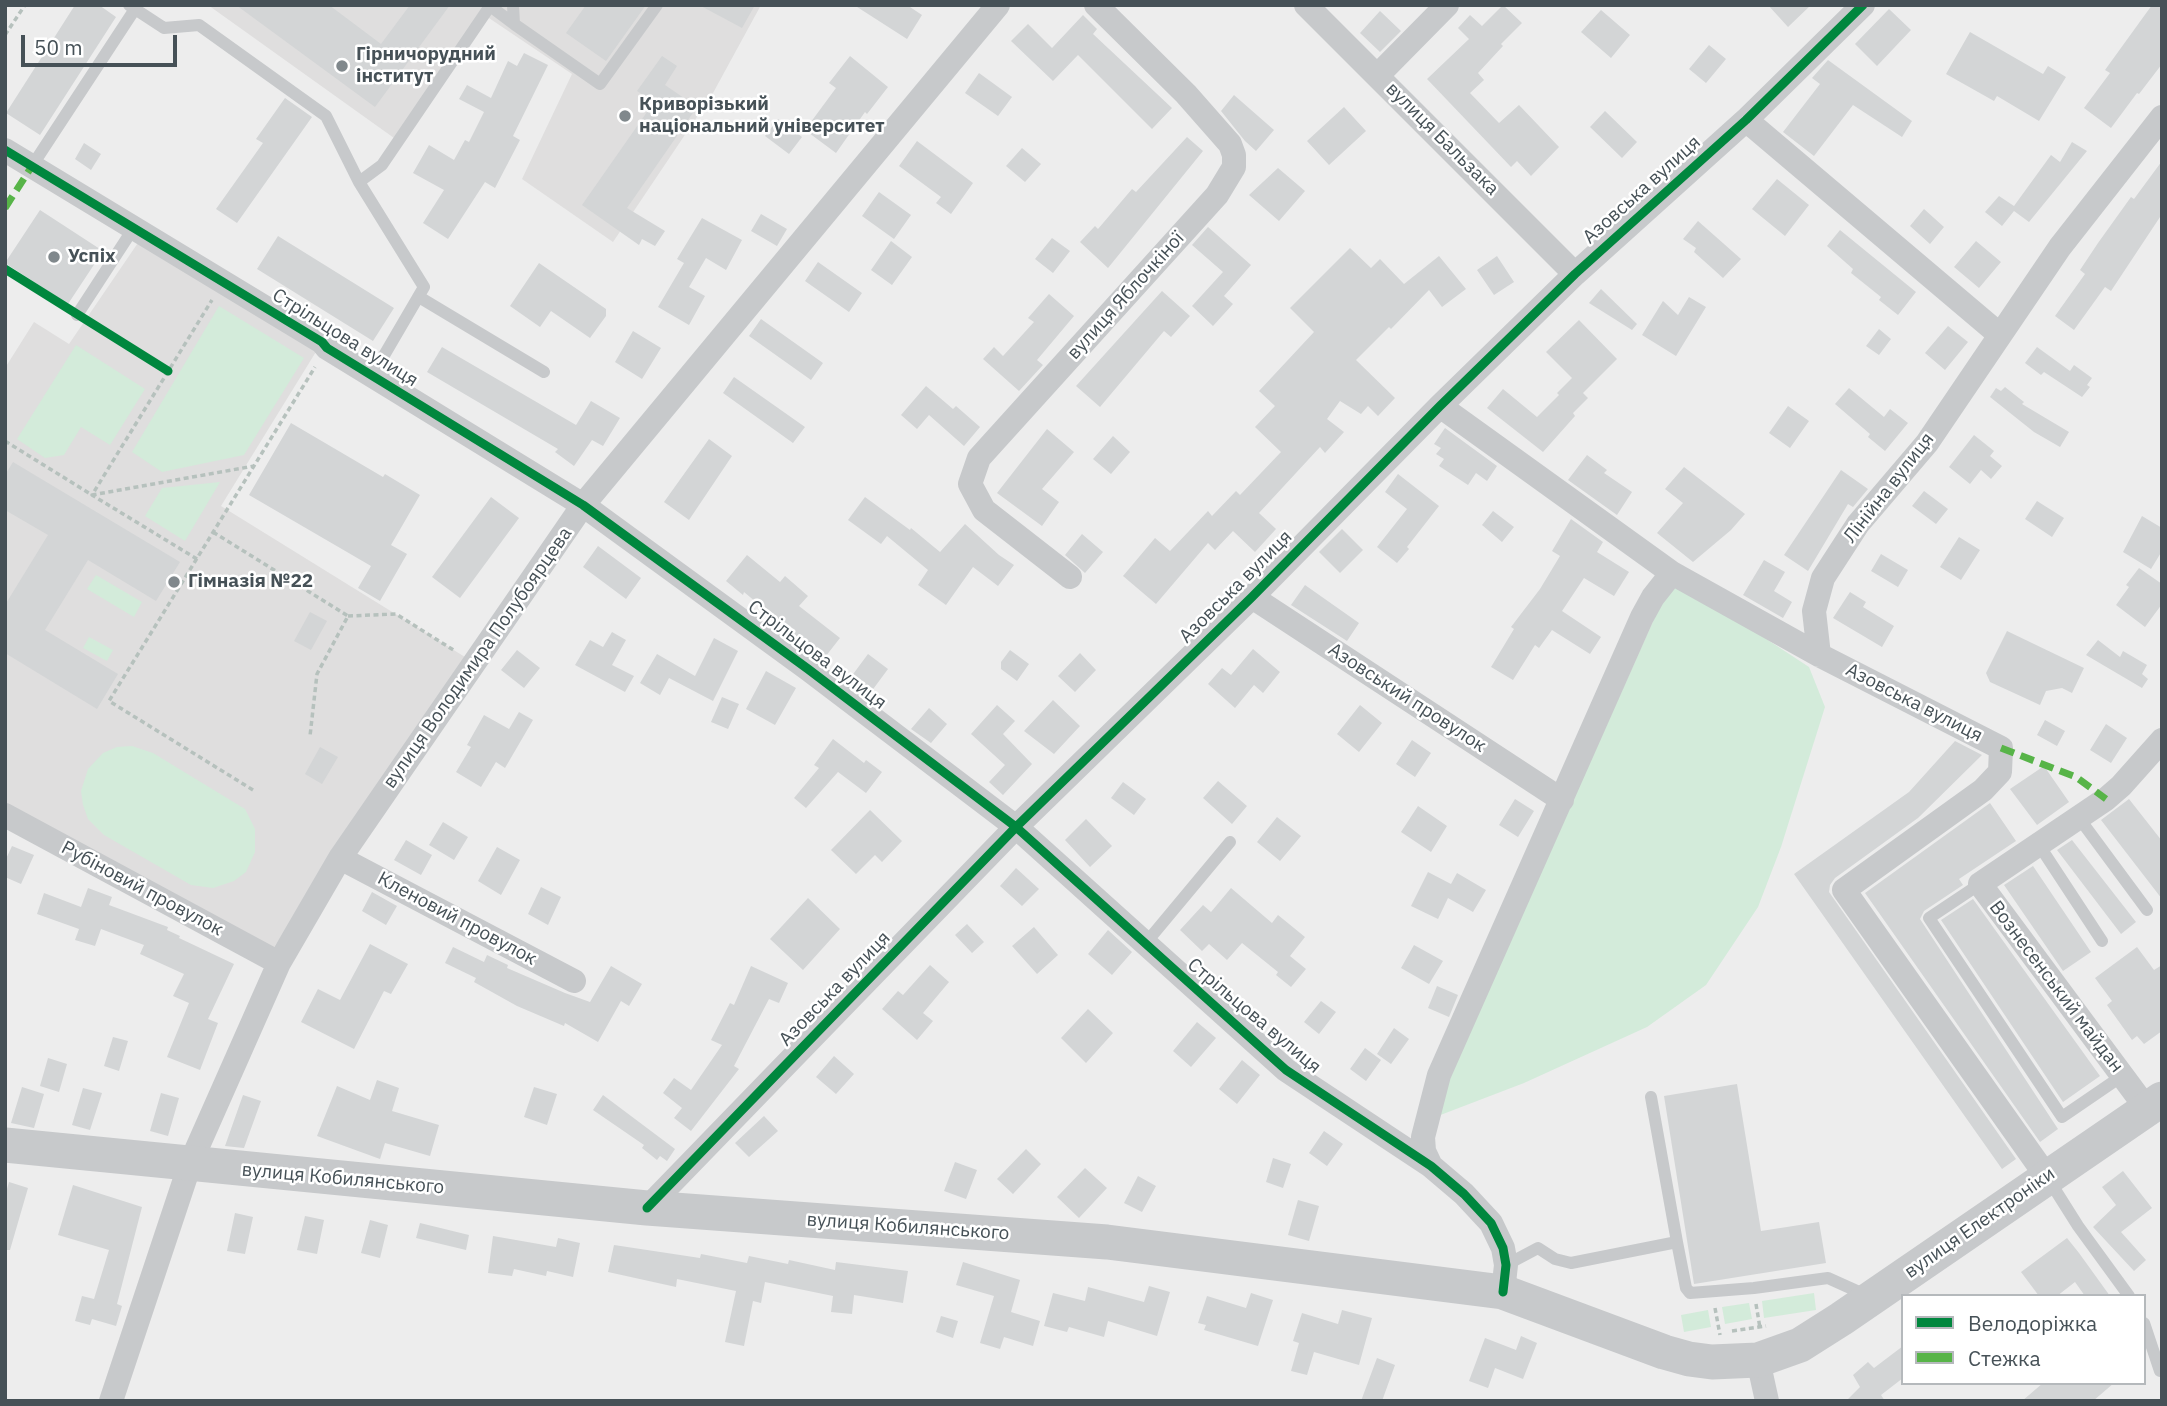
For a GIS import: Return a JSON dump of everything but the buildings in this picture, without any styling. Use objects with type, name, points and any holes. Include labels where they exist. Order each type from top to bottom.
[{"type":"main road","name":"вулиця Електроніки","points":[[1744,1343],[1800,1345],[2154,1104]]},
{"type":"main road","name":"вулиця Кобилянського","points":[[5,1145],[647,1208],[1107,1242],[1505,1279],[1664,1352],[1689,1359],[1744,1343]]},
{"type":"street","name":"вулиця Володимира Полубоярцева","points":[[111,1401],[190,1164],[279,963],[340,858],[583,505],[998,5]]},
{"type":"street","name":"вулиця Яблочкіної","points":[[1070,577],[984,510],[970,484],[979,458],[1217,195],[1234,167],[1234,155],[1230,145],[1185,94],[1096,5]]},
{"type":"street","name":"вулиця Бальзака","points":[[1306,5],[1575,274]]},
{"type":"street","points":[[1378,75],[1447,5]]},
{"type":"street","name":"Азовська вулиця","points":[[647,1208],[1016,827],[1252,597],[1440,406],[1575,274],[1746,120],[1863,5]]},
{"type":"street","name":"Лінійна вулиця","points":[[1819,655],[1814,611],[1823,578],[1858,524],[1927,443],[2060,247],[2162,117]]},
{"type":"street","points":[[1746,120],[2000,335]]},
{"type":"street","name":"Стрільцова вулиця","points":[[5,150],[322,342],[327,348],[583,505],[808,669],[1016,827],[1286,1070],[1430,1166],[1464,1194],[1490,1223],[1503,1248],[1505,1279]]},
{"type":"street","name":"Азовська вулиця","points":[[1440,406],[1672,573],[1819,655],[2001,748],[2000,772],[1983,790],[1844,890],[2047,1177]]},
{"type":"street","points":[[1430,1166],[1424,1151],[1423,1137],[1439,1075],[1642,617],[1653,597],[1672,573]]},
{"type":"street","name":"Азовський провулок","points":[[1252,597],[1562,800]]},
{"type":"street","name":"Вознесенський майдан","points":[[2154,1104],[2122,1076],[1980,884],[2122,786],[2162,740]]},
{"type":"street","name":"Рубіновий провулок","points":[[5,815],[279,963]]},
{"type":"street","name":"Кленовий провулок","points":[[340,858],[574,981]]},
{"type":"street","points":[[1744,1343],[1751,1401]]},
{"type":"street","points":[[1744,1343],[1767,1401]]},
{"type":"lane","points":[[513,5],[514,24]]},
{"type":"lane","points":[[359,182],[382,165],[490,6],[600,84],[657,5]]},
{"type":"lane","points":[[32,166],[132,7],[164,28],[199,25],[326,116],[359,182],[424,287],[373,376]]},
{"type":"lane","points":[[77,315],[134,229]]},
{"type":"lane","points":[[419,298],[544,372]]},
{"type":"lane","points":[[2079,818],[2147,910]]},
{"type":"lane","points":[[1145,944],[1230,842]]},
{"type":"lane","points":[[2039,845],[2102,942]]},
{"type":"lane","points":[[1980,884],[1929,918],[2062,1117],[2122,1076]]},
{"type":"lane","points":[[1651,1097],[1686,1288],[1690,1293],[1829,1278],[1872,1298]]},
{"type":"lane","points":[[2047,1177],[2078,1226],[2128,1294]]},
{"type":"lane","points":[[1505,1279],[1538,1248],[1555,1259],[1571,1263],[1677,1242]]},
{"type":"lane","points":[[2146,1329],[2160,1371]]},
{"type":"path","points":[[5,35],[24,5]]},
{"type":"path","points":[[92,495],[222,283]]},
{"type":"path","points":[[253,790],[109,701],[327,348]]},
{"type":"path","points":[[5,441],[197,559]]},
{"type":"path","points":[[92,495],[254,466]]},
{"type":"path","points":[[213,532],[348,617],[396,614],[475,663]]},
{"type":"path","points":[[310,737],[317,674],[348,617]]},
{"type":"path","points":[[1744,1343],[1754,1288]]},
{"type":"path","points":[[1712,1292],[1744,1343]]},
{"type":"shaded area","name":"Криворізький національний університет","points":[[208,5],[761,5],[713,93],[613,242],[522,179],[572,74],[480,12],[394,138]]},
{"type":"shaded area","name":"Гімназія №22","points":[[144,234],[322,342],[221,506],[465,657],[271,952],[5,809],[5,368],[34,322],[69,344]]},
{"type":"green space","points":[[219,306],[304,358],[244,455],[162,472],[132,452]]},
{"type":"green space","points":[[76,345],[145,389],[110,445],[81,427],[64,455],[45,458],[17,439]]},
{"type":"green space","points":[[220,482],[185,541],[145,516],[162,488]]},
{"type":"green space","points":[[96,575],[142,602],[134,617],[87,589]]},
{"type":"green space","points":[[1681,583],[1809,667],[1825,707],[1781,847],[1758,907],[1706,985],[1647,1027],[1524,1083],[1430,1119],[1663,599]]},
{"type":"green space","points":[[89,637],[113,650],[107,661],[83,648]]},
{"type":"green space","points":[[132,746],[153,753],[245,809],[255,829],[255,852],[246,872],[234,881],[213,888],[191,885],[104,835],[88,819],[81,791],[88,769],[103,753],[117,747]]},
{"type":"green space","points":[[1814,1293],[1816,1310],[1764,1318],[1762,1301]]},
{"type":"green space","points":[[1749,1303],[1752,1319],[1725,1324],[1722,1307]]},
{"type":"green space","points":[[1708,1310],[1711,1327],[1684,1332],[1681,1315]]},
{"type":"marked path","points":[[5,208],[32,166]]},
{"type":"marked path","points":[[2001,748],[2076,777],[2106,799]]},
{"type":"cycle path","points":[[647,1208],[1016,827],[1252,597],[1440,406],[1575,274],[1746,120],[1863,5]]},
{"type":"cycle path","points":[[5,150],[322,342],[327,348],[583,505],[808,669],[1016,827],[1286,1070],[1431,1166],[1464,1194],[1491,1223],[1503,1248],[1506,1265],[1503,1292]]},
{"type":"cycle path","points":[[5,269],[168,371]]},
{"type":"place","name":"Гірничорудний інститут","points":[[342,66]]},
{"type":"place","name":"Криворізький національний університет","points":[[625,116]]},
{"type":"place","name":"Успіх","points":[[54,257]]},
{"type":"place","name":"Гімназія №22","points":[[174,582]]}]
